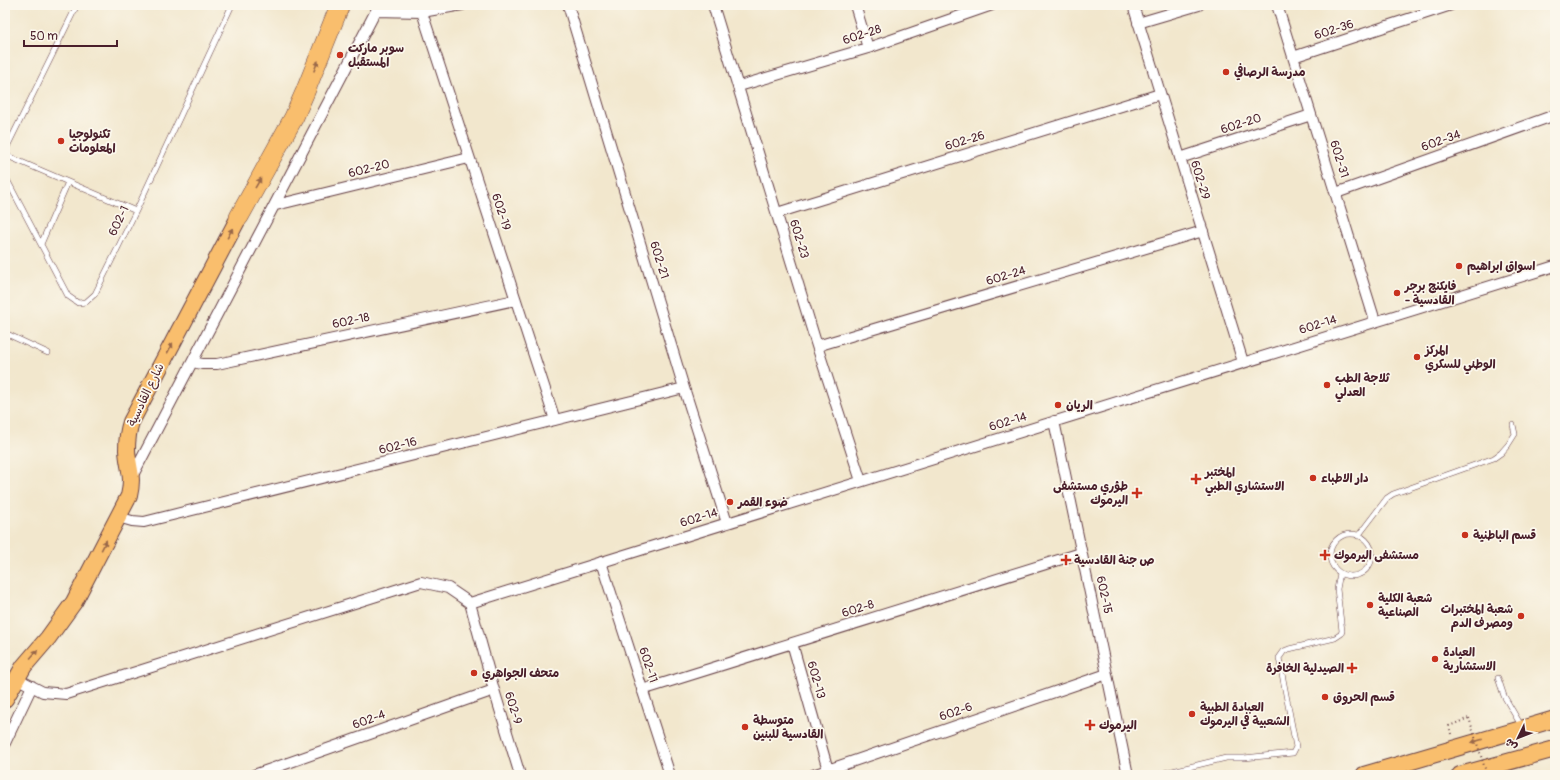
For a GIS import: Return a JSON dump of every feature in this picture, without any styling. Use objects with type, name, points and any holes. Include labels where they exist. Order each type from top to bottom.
[{"type":"highway","points":[[239,217],[294,117],[340,5]]},
{"type":"main road","name":"شارع القادسية","points":[[5,698],[10,677],[24,666],[48,638],[74,602],[129,496],[132,477],[127,450],[131,422],[239,217]]},
{"type":"main road","points":[[1364,775],[1555,719]]},
{"type":"main road","points":[[1460,775],[1555,749]]},
{"type":"street","points":[[132,477],[378,8],[422,12],[462,5]]},
{"type":"street","name":"602-21","points":[[568,5],[726,523]]},
{"type":"street","name":"602-23","points":[[713,5],[739,86],[817,346],[861,481]]},
{"type":"street","points":[[855,5],[868,48]]},
{"type":"street","name":"602-28","points":[[739,86],[868,48],[992,5]]},
{"type":"street","name":"602-29","points":[[1133,5],[1243,362]]},
{"type":"street","points":[[1138,23],[1199,5]]},
{"type":"street","name":"602-31","points":[[1277,5],[1375,321]]},
{"type":"street","name":"602-36","points":[[1294,57],[1422,10],[1451,5]]},
{"type":"street","name":"602-19","points":[[422,12],[555,420]]},
{"type":"street","name":"602-26","points":[[777,213],[1160,94]]},
{"type":"street","name":"602-20","points":[[1180,158],[1311,114]]},
{"type":"street","name":"602-34","points":[[1336,193],[1555,115]]},
{"type":"street","name":"602-20","points":[[276,205],[469,158]]},
{"type":"street","name":"602-24","points":[[817,346],[1203,231]]},
{"type":"street","name":"602-14","points":[[470,603],[1555,266]]},
{"type":"street","name":"602-18","points":[[193,362],[217,364],[515,300]]},
{"type":"street","name":"602-16","points":[[118,517],[132,522],[144,522],[684,388]]},
{"type":"street","name":"602-15","points":[[1054,421],[1128,775]]},
{"type":"street","name":"602-8","points":[[642,690],[1081,553]]},
{"type":"street","name":"602-11","points":[[601,562],[670,775]]},
{"type":"street","points":[[10,677],[43,692],[66,694],[421,582],[448,588],[470,603]]},
{"type":"street","name":"602-9","points":[[470,603],[494,690],[520,775]]},
{"type":"street","name":"602-13","points":[[792,643],[828,770]]},
{"type":"street","name":"602-6","points":[[813,775],[1107,674]]},
{"type":"street","points":[[5,743],[32,686]]},
{"type":"street","name":"602-4","points":[[254,775],[494,690]]},
{"type":"lane","points":[[5,151],[77,5]]},
{"type":"lane","name":"602-1","points":[[5,176],[68,296],[78,303],[86,302],[95,294],[136,211],[232,5]]},
{"type":"lane","points":[[5,156],[136,211]]},
{"type":"lane","points":[[40,244],[68,182]]},
{"type":"lane","points":[[5,333],[48,353]]},
{"type":"lane","points":[[1358,536],[1387,498],[1393,494],[1494,458],[1501,453],[1515,434],[1513,425]]},
{"type":"lane","points":[[1345,535],[1358,536],[1368,544],[1371,550],[1370,563],[1367,569],[1361,574],[1347,576],[1340,573],[1334,568],[1331,562],[1329,555],[1331,548],[1339,537],[1345,535]]},
{"type":"lane","points":[[1156,775],[1226,758],[1293,753],[1296,747],[1279,658],[1284,651],[1289,649],[1335,638],[1340,634],[1342,630],[1337,589],[1340,573]]},
{"type":"lane","points":[[1498,678],[1504,696],[1522,728]]},
{"type":"path","points":[[1449,726],[1469,718],[1487,775]]},
{"type":"place","name":"سوبر ماركت المستقبل","points":[[340,55]]},
{"type":"place","name":"مدرسة الرصافي","points":[[1226,72]]},
{"type":"place","name":"تكنولوجيا المعلومات","points":[[61,141]]},
{"type":"place","name":"اسواق ابراهيم","points":[[1459,266]]},
{"type":"place","name":"فايكنج برجر - القادسية","points":[[1397,293]]},
{"type":"place","name":"المركز الوطني للسكري","points":[[1417,357]]},
{"type":"place","name":"ثلاجة الطب العدلي","points":[[1327,385]]},
{"type":"place","name":"الريان","points":[[1058,405]]},
{"type":"place","name":"دار الاطباء","points":[[1313,478]]},
{"type":"place","name":"المختبر الاستشاري الطبي","points":[[1196,479]]},
{"type":"place","name":"طؤري مستشفى اليرموك","points":[[1137,493]]},
{"type":"place","name":"ضوء القمر","points":[[730,502]]},
{"type":"place","name":"قسم الباطنية","points":[[1465,535]]},
{"type":"place","name":"مستشفى اليرموك","points":[[1325,555]]},
{"type":"place","name":"ص جنة القادسية","points":[[1066,560]]},
{"type":"place","name":"شعبة الكلية الصناعية","points":[[1370,605]]},
{"type":"place","name":"شعبة المختبرات ومصرف الدم","points":[[1521,616]]},
{"type":"place","name":"العيادة الاستشارية","points":[[1435,659]]},
{"type":"place","name":"الصيدلية الخافرة","points":[[1352,668]]},
{"type":"place","name":"متحف الجواهري","points":[[474,673]]},
{"type":"place","name":"قسم الحروق","points":[[1325,697]]},
{"type":"place","name":"العيادة الطبية الشعبية في اليرموك","points":[[1192,714]]},
{"type":"place","name":"اليرموك","points":[[1090,725]]},
{"type":"place","name":"متوسطة القادسية للبنين","points":[[745,727]]}]
